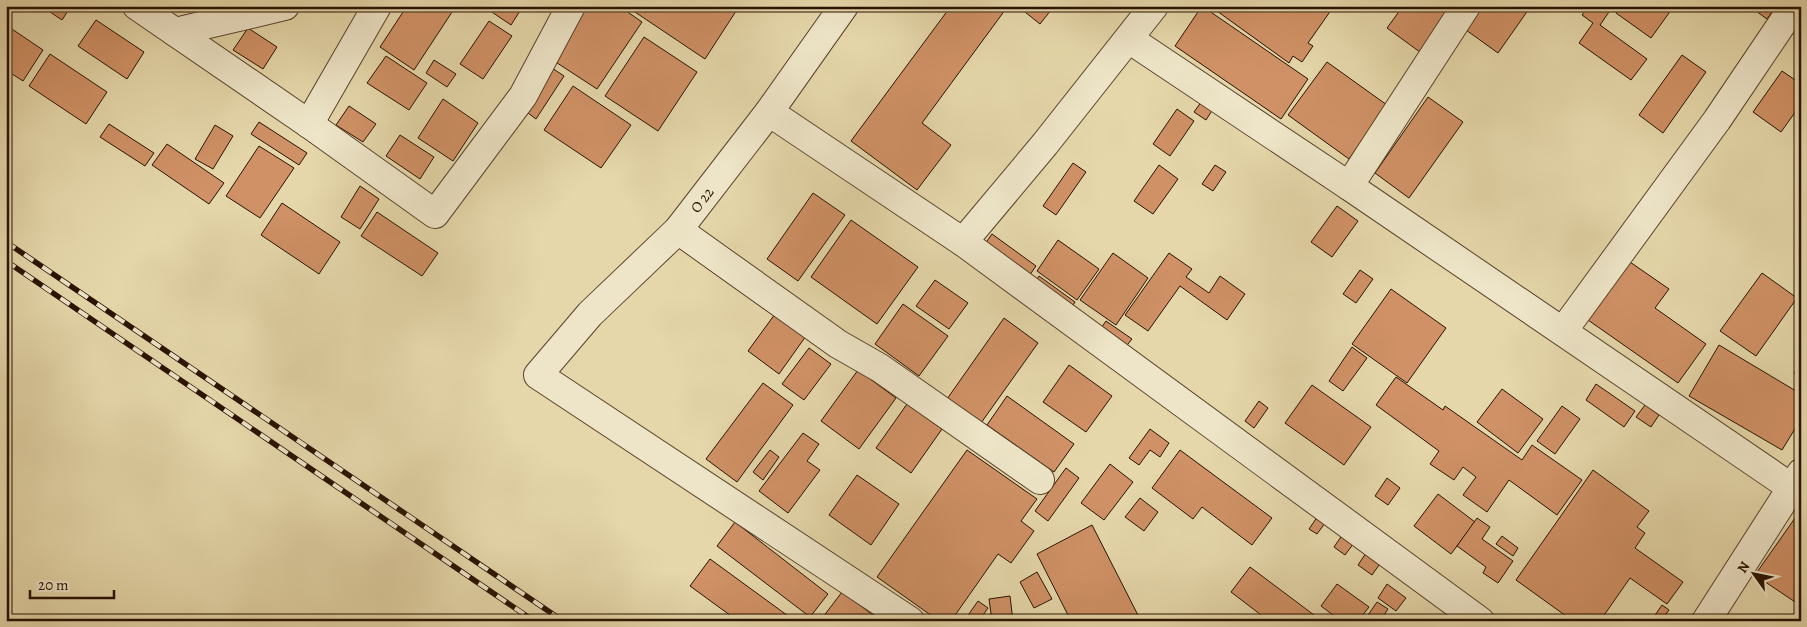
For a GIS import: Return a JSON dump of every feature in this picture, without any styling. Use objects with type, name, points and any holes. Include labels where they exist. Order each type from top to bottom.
[{"type":"street","points":[[137,6],[309,124],[435,214],[523,96],[571,6]]},
{"type":"street","points":[[175,32],[285,6]]},
{"type":"street","points":[[309,124],[376,6]]},
{"type":"street","name":"O 22","points":[[844,6],[769,112],[678,230],[590,314],[538,376],[910,621]]},
{"type":"street","points":[[963,242],[1045,144],[1154,6]]},
{"type":"street","points":[[1349,186],[1466,6]]},
{"type":"street","points":[[1563,331],[1718,120],[1794,6]]},
{"type":"street","points":[[1128,39],[1563,331],[1798,485],[1706,621]]},
{"type":"street","points":[[769,112],[963,242],[1480,621]]},
{"type":"street","points":[[678,230],[838,344],[880,368],[1040,480]]},
{"type":"building","points":[[41,6],[71,6],[62,20]]},
{"type":"building","points":[[407,6],[456,6],[414,70],[380,47]]},
{"type":"building","points":[[483,6],[523,6],[511,25]]},
{"type":"building","points":[[582,6],[619,6],[642,22],[597,89],[548,57]]},
{"type":"building","points":[[626,6],[735,6],[738,8],[705,59]]},
{"type":"building","points":[[951,6],[1008,6],[922,123],[951,145],[917,190],[851,141]]},
{"type":"building","points":[[1029,6],[1046,6],[1051,10],[1040,24],[1025,12]]},
{"type":"building","points":[[1202,6],[1308,79],[1281,119],[1175,46]]},
{"type":"building","points":[[1210,6],[1334,6],[1308,43],[1313,46],[1302,62],[1293,56],[1289,63]]},
{"type":"building","points":[[1403,6],[1444,6],[1454,14],[1424,55],[1387,28]]},
{"type":"building","points":[[1483,6],[1531,6],[1498,53],[1466,30]]},
{"type":"building","points":[[1589,6],[1607,6],[1611,9],[1600,25],[1647,59],[1631,80],[1579,43],[1593,23],[1582,15]]},
{"type":"building","points":[[1621,6],[1674,6],[1651,38],[1616,13]]},
{"type":"building","points":[[1749,6],[1776,6],[1767,19]]},
{"type":"building","points":[[96,20],[144,52],[127,79],[78,46]]},
{"type":"building","points":[[489,21],[512,36],[483,79],[460,64]]},
{"type":"building","points":[[6,25],[43,50],[23,81],[6,70]]},
{"type":"building","points":[[248,28],[277,47],[263,69],[233,50]]},
{"type":"building","points":[[644,37],[697,72],[658,131],[605,96]]},
{"type":"building","points":[[50,54],[107,92],[86,124],[29,86]]},
{"type":"building","points":[[1682,55],[1706,72],[1663,133],[1639,115]]},
{"type":"building","points":[[386,56],[427,83],[409,110],[367,83]]},
{"type":"building","points":[[434,60],[456,74],[447,87],[426,73]]},
{"type":"building","points":[[1327,62],[1387,105],[1349,159],[1288,115]]},
{"type":"building","points":[[552,68],[564,76],[536,119],[524,110]]},
{"type":"building","points":[[1782,71],[1801,84],[1801,104],[1781,132],[1753,112]]},
{"type":"building","points":[[573,86],[631,125],[601,168],[544,130]]},
{"type":"building","points":[[1428,97],[1463,122],[1409,198],[1375,173]]},
{"type":"building","points":[[1204,98],[1215,106],[1206,120],[1194,112]]},
{"type":"building","points":[[443,99],[478,123],[453,161],[418,138]]},
{"type":"building","points":[[349,106],[376,124],[363,142],[336,125]]},
{"type":"building","points":[[1177,109],[1194,121],[1170,156],[1153,144]]},
{"type":"building","points":[[259,122],[307,153],[299,165],[251,134]]},
{"type":"building","points":[[109,124],[154,153],[145,166],[100,137]]},
{"type":"building","points":[[215,125],[233,136],[213,169],[195,159]]},
{"type":"building","points":[[400,135],[434,157],[420,179],[386,156]]},
{"type":"building","points":[[167,144],[224,183],[209,204],[152,165]]},
{"type":"building","points":[[259,146],[294,168],[260,218],[226,196]]},
{"type":"building","points":[[1073,163],[1086,172],[1056,215],[1043,206]]},
{"type":"building","points":[[1159,165],[1178,179],[1153,214],[1134,201]]},
{"type":"building","points":[[1215,165],[1226,172],[1213,191],[1202,184]]},
{"type":"building","points":[[360,186],[379,199],[360,229],[341,217]]},
{"type":"building","points":[[813,193],[845,215],[798,281],[767,259]]},
{"type":"building","points":[[282,203],[340,242],[319,274],[261,235]]},
{"type":"building","points":[[1337,206],[1358,221],[1332,257],[1311,242]]},
{"type":"building","points":[[377,212],[438,253],[422,276],[361,236]]},
{"type":"building","points":[[851,220],[918,267],[877,324],[811,277]]},
{"type":"building","points":[[992,234],[1036,266],[1029,276],[985,244]]},
{"type":"building","points":[[1058,240],[1099,269],[1077,300],[1037,271]]},
{"type":"building","points":[[1113,253],[1148,278],[1116,325],[1080,300]]},
{"type":"building","points":[[1169,253],[1192,269],[1186,277],[1209,293],[1220,276],[1245,294],[1227,320],[1180,286],[1148,331],[1125,315]]},
{"type":"building","points":[[1630,262],[1669,289],[1655,308],[1706,344],[1678,383],[1588,320]]},
{"type":"building","points":[[1360,270],[1373,279],[1356,303],[1343,294]]},
{"type":"building","points":[[1762,273],[1797,298],[1756,356],[1720,331]]},
{"type":"building","points":[[1039,276],[1075,302],[1069,312],[1033,286]]},
{"type":"building","points":[[935,280],[968,303],[949,329],[916,306]]},
{"type":"building","points":[[1391,289],[1446,328],[1407,383],[1352,344]]},
{"type":"building","points":[[903,304],[948,336],[919,376],[875,344]]},
{"type":"building","points":[[775,314],[806,336],[779,374],[748,351]]},
{"type":"building","points":[[1004,318],[1038,343],[981,423],[947,399]]},
{"type":"building","points":[[1106,321],[1132,339],[1124,349],[1099,331]]},
{"type":"building","points":[[1719,345],[1801,394],[1801,419],[1782,450],[1689,396]]},
{"type":"building","points":[[1352,347],[1367,358],[1343,391],[1329,381]]},
{"type":"building","points":[[809,348],[831,364],[804,400],[782,384]]},
{"type":"building","points":[[1801,363],[1801,378],[1794,373]]},
{"type":"building","points":[[1069,365],[1112,396],[1086,432],[1043,402]]},
{"type":"building","points":[[858,370],[896,398],[859,449],[821,421]]},
{"type":"building","points":[[1396,377],[1443,410],[1445,406],[1522,460],[1532,445],[1582,480],[1557,515],[1509,480],[1487,512],[1463,495],[1476,477],[1463,467],[1454,480],[1430,464],[1439,451],[1376,405]]},
{"type":"building","points":[[763,383],[793,405],[737,482],[706,459]]},
{"type":"building","points":[[1596,384],[1635,411],[1624,427],[1586,400]]},
{"type":"building","points":[[1312,385],[1371,427],[1344,465],[1285,423]]},
{"type":"building","points":[[1502,389],[1543,419],[1518,453],[1477,422]]},
{"type":"building","points":[[1007,396],[1074,444],[1054,472],[987,425]]},
{"type":"building","points":[[1259,401],[1268,408],[1254,428],[1245,421]]},
{"type":"building","points":[[907,404],[942,429],[911,473],[876,448]]},
{"type":"building","points":[[1645,405],[1659,415],[1651,427],[1636,417]]},
{"type":"building","points":[[1562,406],[1580,419],[1555,454],[1537,441]]},
{"type":"building","points":[[1150,429],[1169,443],[1160,457],[1150,450],[1139,465],[1129,458]]},
{"type":"building","points":[[803,433],[819,444],[807,461],[820,470],[788,513],[759,491]]},
{"type":"building","points":[[770,450],[779,457],[763,480],[753,472]]},
{"type":"building","points":[[967,450],[1037,499],[1021,521],[1034,531],[1011,563],[998,554],[951,621],[939,621],[877,577]]},
{"type":"building","points":[[1180,450],[1272,518],[1252,545],[1202,507],[1193,519],[1152,488]]},
{"type":"building","points":[[1110,464],[1133,482],[1104,520],[1081,503]]},
{"type":"building","points":[[1066,468],[1079,478],[1048,521],[1035,511]]},
{"type":"building","points":[[1593,470],[1649,511],[1637,527],[1645,533],[1635,548],[1683,582],[1667,604],[1630,578],[1600,621],[1573,621],[1516,580]]},
{"type":"building","points":[[857,475],[899,504],[871,545],[829,515]]},
{"type":"building","points":[[1387,478],[1400,488],[1388,505],[1375,496]]},
{"type":"building","points":[[1438,494],[1475,522],[1451,554],[1414,526]]},
{"type":"building","points":[[1140,498],[1158,512],[1144,531],[1125,517]]},
{"type":"building","points":[[1801,512],[1801,606],[1755,575]]},
{"type":"building","points":[[1320,513],[1328,519],[1317,534],[1309,529]]},
{"type":"building","points":[[1477,518],[1490,527],[1482,539],[1513,561],[1498,583],[1483,573],[1486,567],[1457,546]]},
{"type":"building","points":[[735,522],[828,594],[810,617],[717,546]]},
{"type":"building","points":[[1092,525],[1141,621],[1071,621],[1037,554]]},
{"type":"building","points":[[1345,531],[1357,539],[1345,555],[1334,547]]},
{"type":"building","points":[[1502,536],[1518,548],[1513,556],[1496,544]]},
{"type":"building","points":[[1370,547],[1384,558],[1372,575],[1358,565]]},
{"type":"building","points":[[710,559],[795,621],[738,621],[690,586]]},
{"type":"building","points":[[1250,567],[1322,621],[1269,621],[1231,592]]},
{"type":"building","points":[[1037,572],[1052,599],[1034,608],[1020,582]]},
{"type":"building","points":[[1337,584],[1369,607],[1358,621],[1341,621],[1321,606]]},
{"type":"building","points":[[1387,584],[1406,598],[1396,611],[1378,598]]},
{"type":"building","points":[[842,592],[877,618],[875,621],[828,621],[823,617]]},
{"type":"building","points":[[1010,596],[1013,621],[992,621],[989,599]]},
{"type":"building","points":[[978,601],[988,608],[979,621],[964,621]]},
{"type":"building","points":[[1377,602],[1388,609],[1380,621],[1364,621]]},
{"type":"building","points":[[1662,605],[1669,610],[1661,621],[1651,621]]},
{"type":"railway","points":[[6,242],[563,621]]},
{"type":"railway","points":[[6,261],[534,621]]}]
